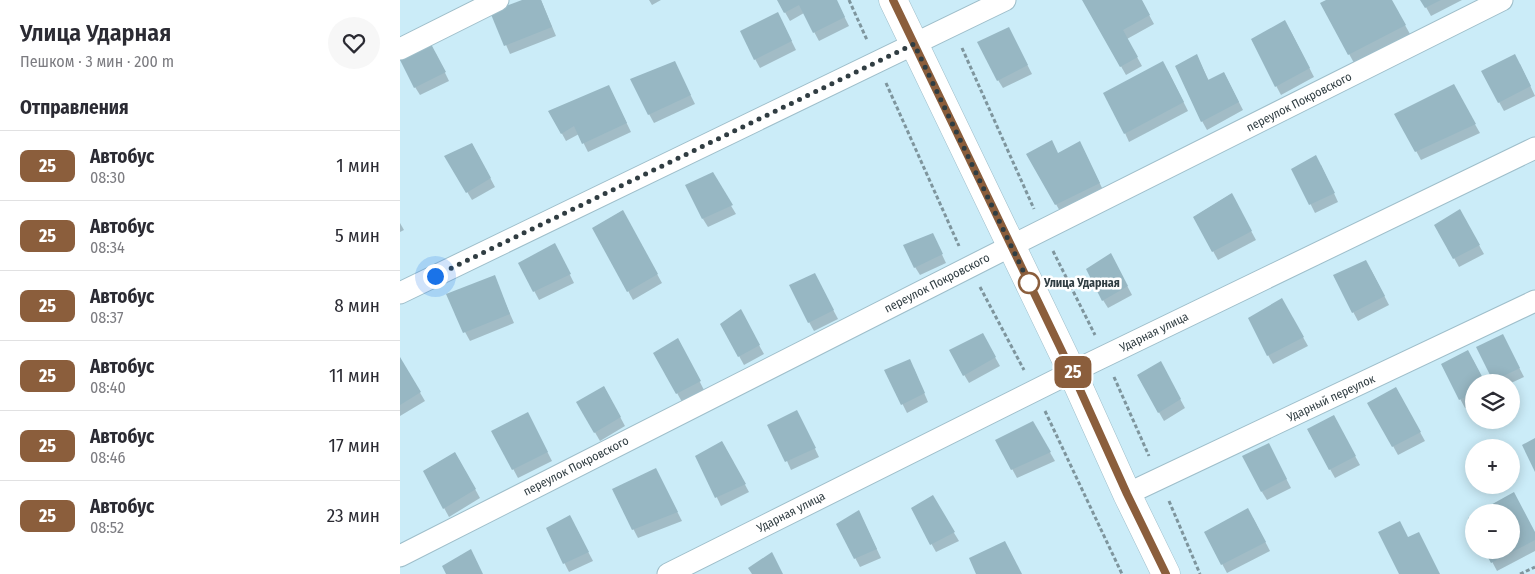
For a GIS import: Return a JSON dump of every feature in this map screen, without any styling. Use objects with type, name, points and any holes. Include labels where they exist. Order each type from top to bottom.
[{"type":"main road","points":[[893,0],[1072,372],[1127,494],[1166,574]]},
{"type":"street","points":[[400,49],[498,0]]},
{"type":"street","points":[[400,293],[1005,0]]},
{"type":"street","name":"переулок Покровского","points":[[400,556],[1011,246],[1502,0]]},
{"type":"street","name":"Ударная улица","points":[[668,574],[1072,372],[1535,148]]},
{"type":"street","name":"Ударный переулок","points":[[1127,494],[1535,301]]},
{"type":"path","points":[[952,25],[1043,230],[1105,356],[1200,574]]},
{"type":"path","points":[[1520,574],[1535,567]]},
{"type":"building","points":[[522,0],[541,0],[552,27],[504,46],[490,12]]},
{"type":"building","points":[[777,0],[837,0],[845,17],[813,33],[799,5],[784,13]]},
{"type":"building","points":[[1082,0],[1142,0],[1150,15],[1123,30],[1138,57],[1120,67]]},
{"type":"building","points":[[1326,0],[1392,0],[1406,25],[1348,55],[1320,3]]},
{"type":"building","points":[[1420,0],[1441,0],[1425,8]]},
{"type":"building","points":[[778,12],[792,41],[754,60],[740,31]]},
{"type":"building","points":[[1285,20],[1310,68],[1275,87],[1251,39]]},
{"type":"building","points":[[1009,27],[1028,65],[997,81],[977,42]]},
{"type":"building","points":[[431,44],[446,72],[414,88],[400,60]]},
{"type":"building","points":[[1197,54],[1208,80],[1224,72],[1239,102],[1201,122],[1175,66]]},
{"type":"building","points":[[1515,54],[1531,86],[1498,103],[1481,71]]},
{"type":"building","points":[[675,61],[691,95],[648,115],[630,79]]},
{"type":"building","points":[[1163,61],[1184,102],[1124,134],[1103,93]]},
{"type":"building","points":[[1454,84],[1476,124],[1415,152],[1394,114]]},
{"type":"building","points":[[609,85],[627,123],[582,144],[574,126],[561,134],[548,111]]},
{"type":"building","points":[[1052,140],[1058,153],[1080,141],[1100,183],[1055,205],[1026,154]]},
{"type":"building","points":[[472,143],[491,178],[466,193],[444,156]]},
{"type":"building","points":[[1316,155],[1335,193],[1309,205],[1291,169]]},
{"type":"building","points":[[713,172],[733,205],[702,219],[685,185]]},
{"type":"building","points":[[1232,193],[1252,231],[1212,252],[1193,217]]},
{"type":"building","points":[[1460,209],[1480,245],[1453,259],[1434,225]]},
{"type":"building","points":[[623,210],[658,274],[627,292],[592,228]]},
{"type":"building","points":[[933,233],[943,254],[914,268],[903,245]]},
{"type":"building","points":[[555,243],[571,274],[533,292],[518,263]]},
{"type":"building","points":[[1111,253],[1128,286],[1102,301],[1086,269]]},
{"type":"building","points":[[1366,260],[1385,296],[1352,313],[1333,275]]},
{"type":"building","points":[[815,273],[834,310],[808,323],[789,285]]},
{"type":"building","points":[[495,275],[510,314],[463,333],[446,294]]},
{"type":"building","points":[[1282,298],[1304,337],[1267,356],[1248,318]]},
{"type":"building","points":[[741,309],[760,345],[738,357],[720,324]]},
{"type":"building","points":[[983,333],[996,357],[963,376],[949,350]]},
{"type":"building","points":[[1503,334],[1520,368],[1508,374],[1490,374],[1476,347]]},
{"type":"building","points":[[678,338],[701,381],[676,394],[653,353]]},
{"type":"building","points":[[1468,350],[1481,374],[1465,374],[1465,397],[1459,400],[1441,364]]},
{"type":"building","points":[[400,357],[421,392],[400,405]]},
{"type":"building","points":[[910,359],[925,393],[901,405],[884,370]]},
{"type":"building","points":[[1161,361],[1181,399],[1158,413],[1137,375]]},
{"type":"building","points":[[604,386],[621,417],[594,433],[576,402]]},
{"type":"building","points":[[1396,387],[1421,432],[1392,447],[1367,403]]},
{"type":"building","points":[[797,410],[816,448],[785,462],[767,425]]},
{"type":"building","points":[[528,412],[548,452],[512,470],[491,431]]},
{"type":"building","points":[[1334,415],[1356,456],[1329,470],[1307,429]]},
{"type":"building","points":[[1033,421],[1051,452],[1011,470],[995,440]]},
{"type":"building","points":[[1535,438],[1535,472],[1522,445]]},
{"type":"building","points":[[722,441],[746,484],[715,498],[695,456]]},
{"type":"building","points":[[1269,443],[1287,479],[1261,492],[1242,456]]},
{"type":"building","points":[[455,452],[476,489],[443,509],[423,471]]},
{"type":"building","points":[[656,468],[678,512],[632,530],[612,489]]},
{"type":"building","points":[[1510,494],[1515,494],[1535,532],[1535,540],[1520,548],[1520,504],[1492,504]]},
{"type":"building","points":[[933,495],[955,532],[930,545],[911,508]]},
{"type":"building","points":[[1248,508],[1266,542],[1221,565],[1204,532]]},
{"type":"building","points":[[859,510],[877,549],[854,559],[836,524]]},
{"type":"building","points":[[570,515],[589,552],[563,564],[546,528]]},
{"type":"building","points":[[1400,521],[1408,537],[1419,532],[1440,574],[1399,574],[1378,532]]},
{"type":"building","points":[[1005,541],[1022,574],[976,574],[969,558]]},
{"type":"building","points":[[471,549],[483,574],[446,574],[442,566]]},
{"type":"building","points":[[772,552],[783,574],[752,574],[748,568]]},
{"type":"building","points":[[1489,559],[1499,559],[1491,563]]},
{"type":"bus line","name":"25","points":[[893,0],[1072,372],[1127,494],[1166,574]]},
{"type":"place","name":"Улица Ударная","points":[[1029,283]]},
{"type":"route","points":[[435,276],[914,44],[1029,283]]}]
